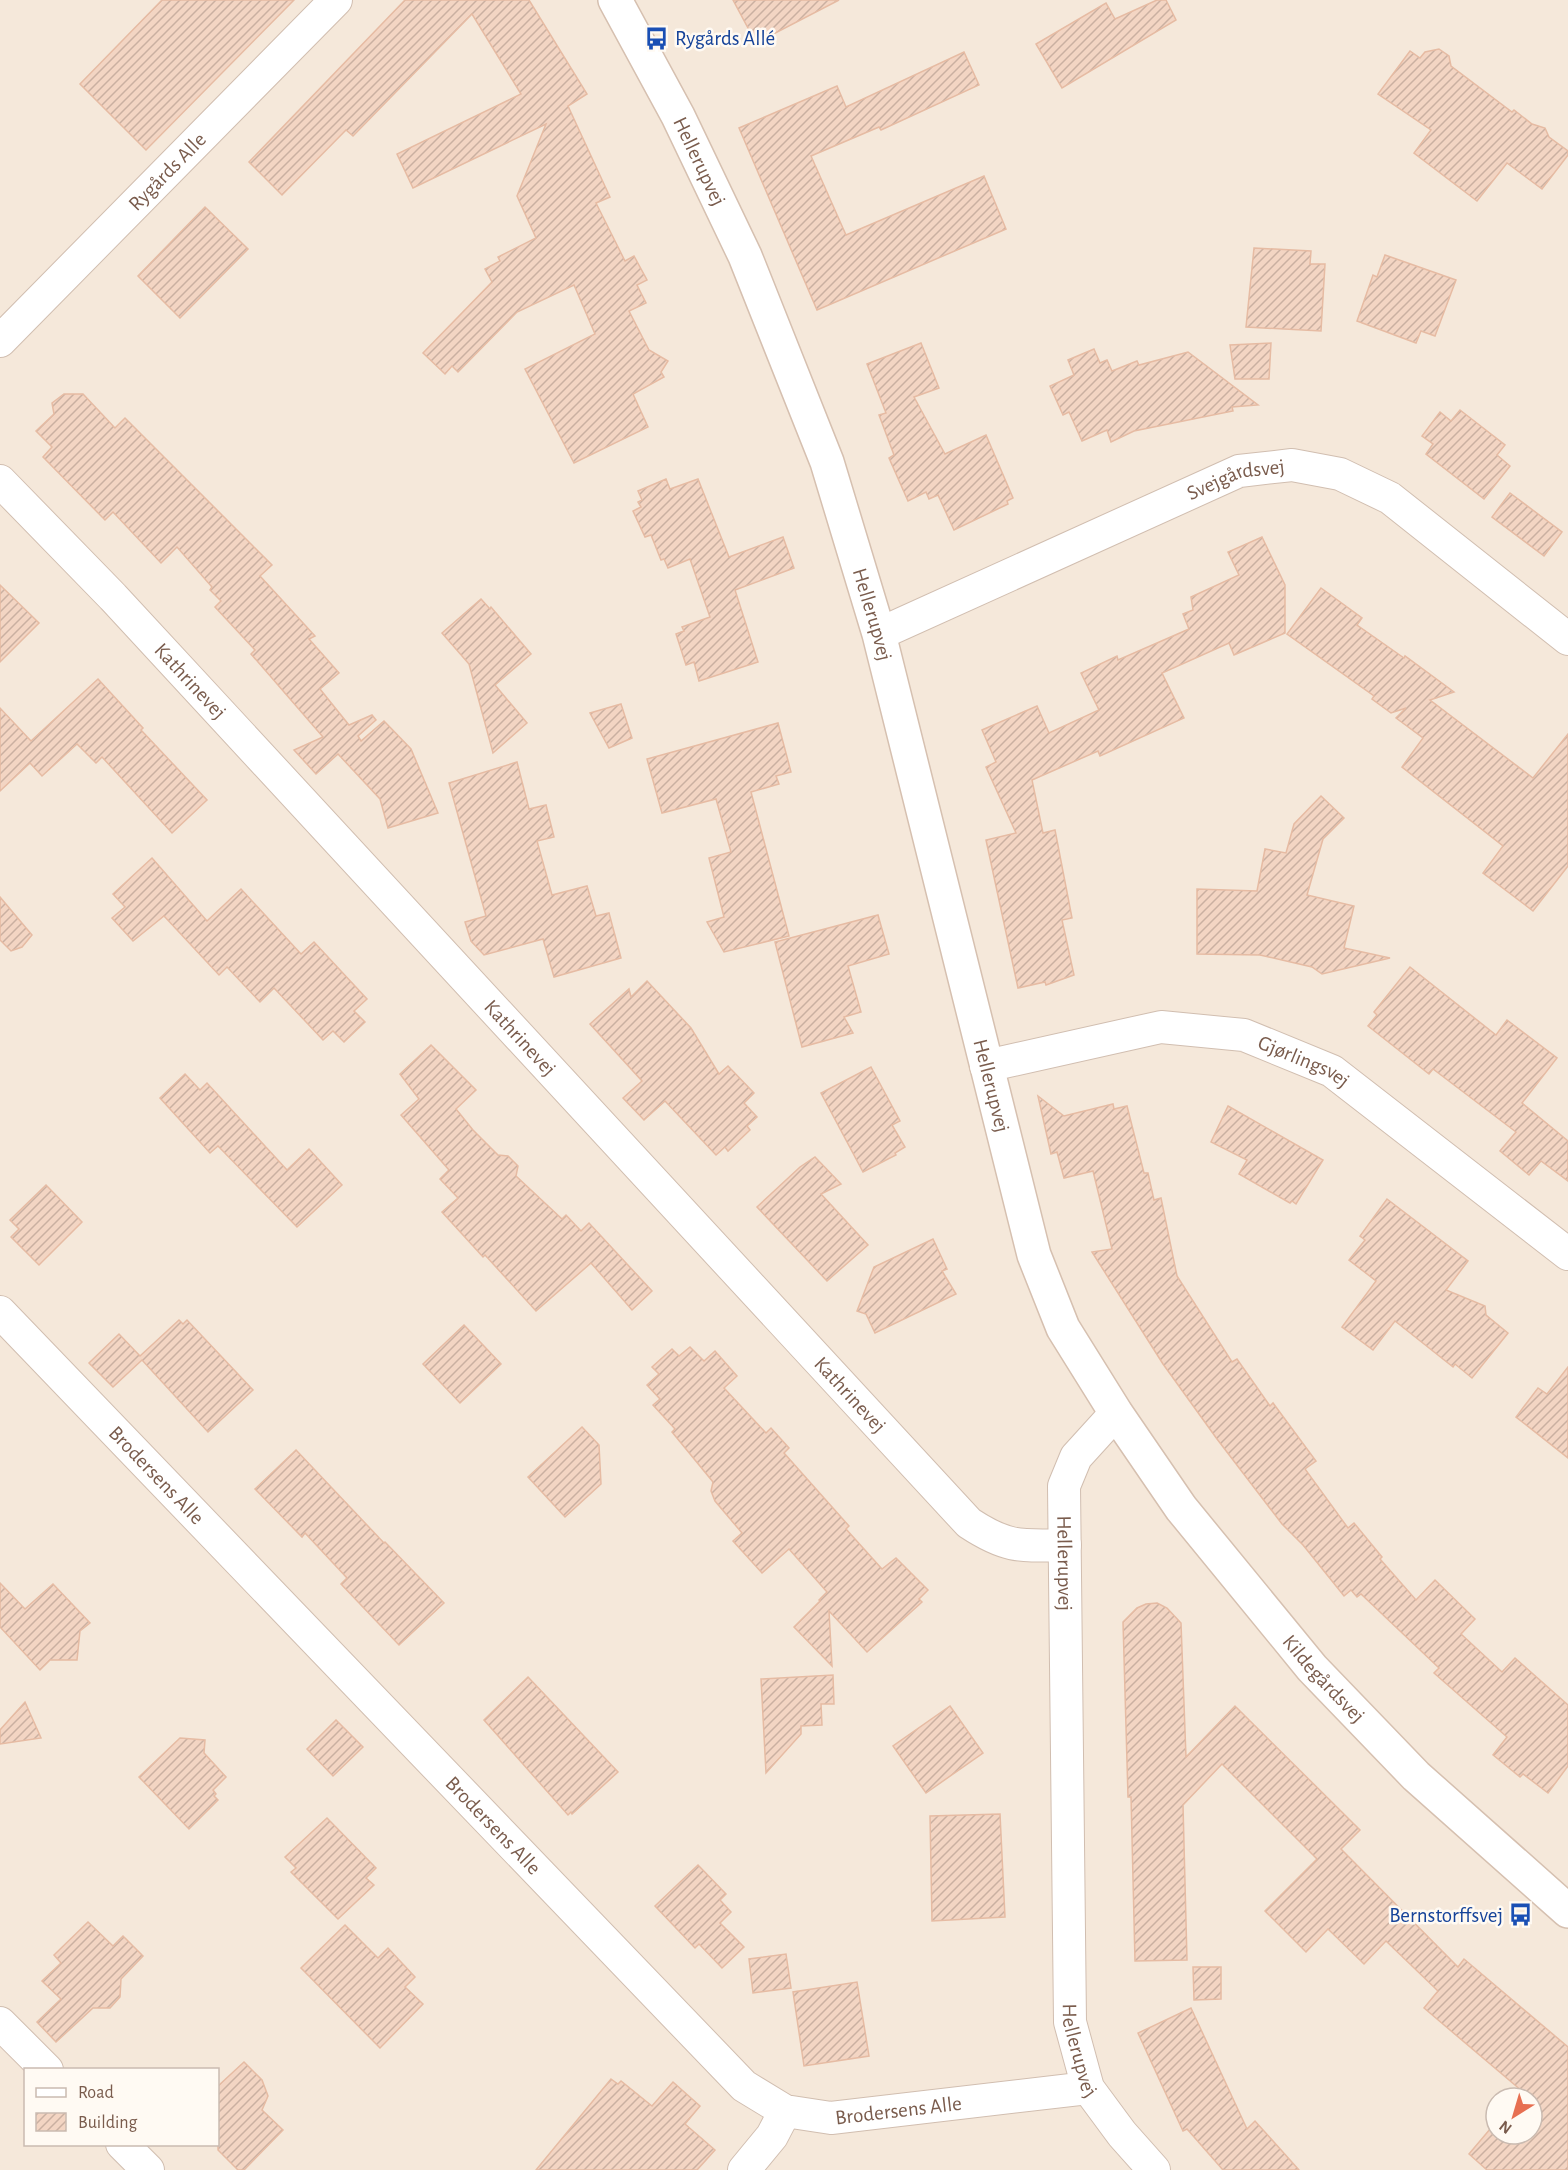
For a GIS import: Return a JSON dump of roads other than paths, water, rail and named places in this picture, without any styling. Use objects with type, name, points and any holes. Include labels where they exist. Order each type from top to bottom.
[{"type":"street","name":"Rygårds Alle","points":[[0,341],[336,0]]},
{"type":"street","name":"Hellerupvej","points":[[615,0],[678,116],[745,256],[827,462],[879,634],[1034,1255],[1063,1328],[1116,1413],[1076,1457],[1065,1486],[1070,2022],[1088,2088],[1122,2134],[1154,2170]]},
{"type":"street","name":"Svejgårdsvej","points":[[879,634],[1239,471],[1292,465],[1340,474],[1390,498],[1568,639]]},
{"type":"street","name":"Kathrinevej","points":[[0,481],[121,606],[969,1523],[992,1538],[1017,1546],[1065,1545]]},
{"type":"street","name":"Gjørlingsvej","points":[[986,1066],[1161,1027],[1244,1035],[1332,1071],[1568,1254]]},
{"type":"street","name":"Brodersens Alle","points":[[0,1311],[744,2086],[785,2111],[831,2118],[1088,2088]]},
{"type":"street","name":"Kildegårdsvej","points":[[1116,1413],[1181,1508],[1312,1668],[1416,1776],[1568,1911]]},
{"type":"street","points":[[0,2023],[44,2068]]},
{"type":"street","points":[[744,2170],[772,2136],[785,2111]]},
{"type":"street","points":[[123,2146],[148,2170]]},
{"type":"place","name":"Rygårds Allé","points":[[657,38]]},
{"type":"place","name":"Bernstorffsvej","points":[[1521,1915]]}]
